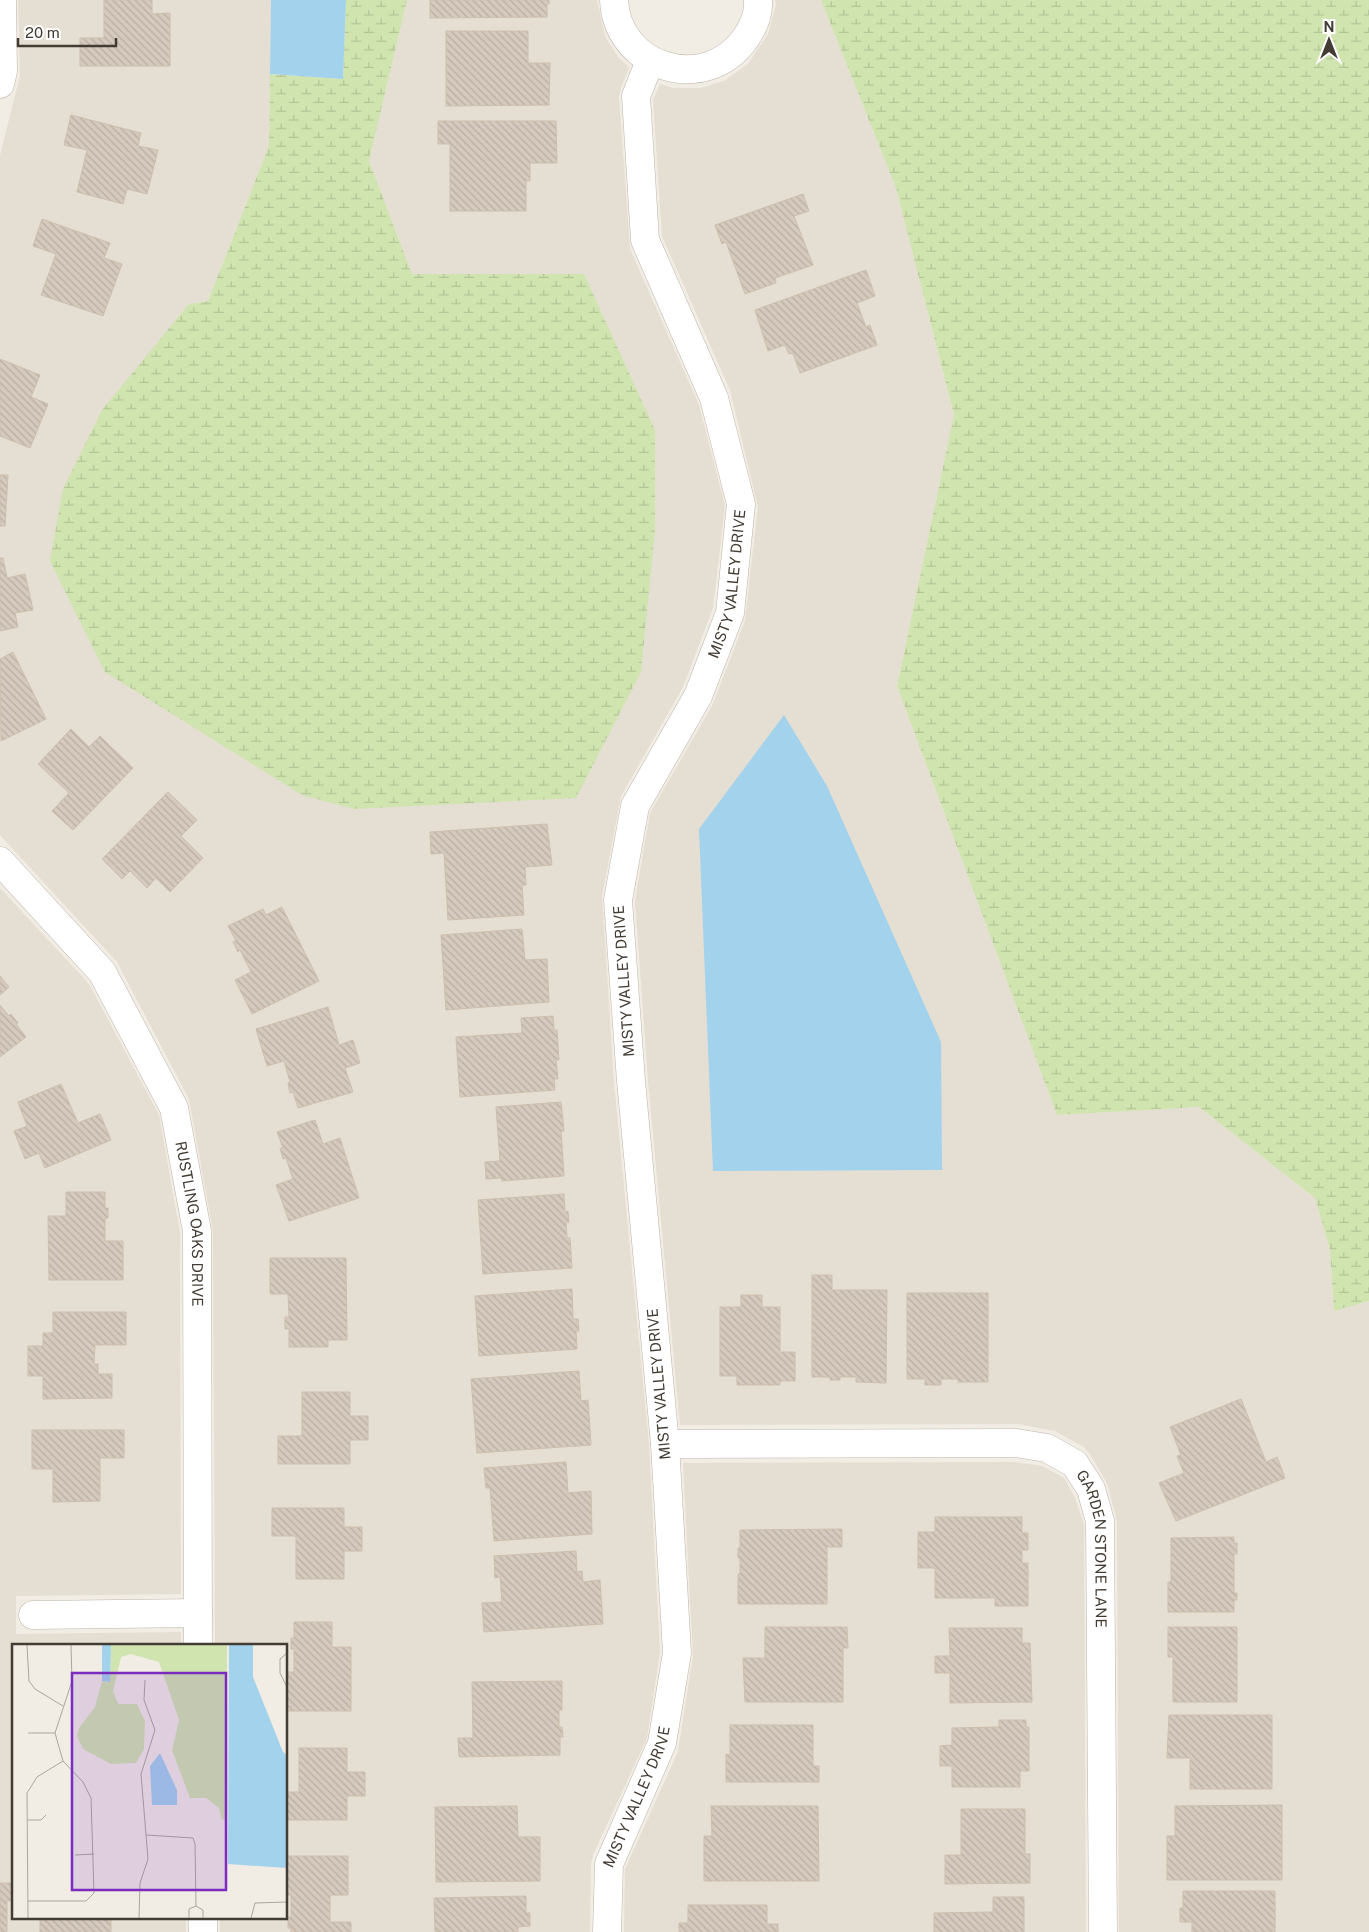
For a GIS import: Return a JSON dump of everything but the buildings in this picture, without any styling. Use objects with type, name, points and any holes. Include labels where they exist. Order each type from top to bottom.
[{"type":"street","points":[[0,84],[3,71],[2,0]]},
{"type":"street","points":[[614,0],[619,25],[632,46],[650,60],[673,69],[697,69],[719,62],[738,48],[752,29],[759,6],[758,0]]},
{"type":"street","name":"MISTY VALLEY DRIVE","points":[[607,1932],[609,1864],[662,1744],[677,1653],[665,1444],[631,1081],[618,900],[635,806],[698,696],[730,613],[741,504],[714,398],[645,240],[636,96],[650,60]]},
{"type":"street","name":"RUSTLING OAKS DRIVE","points":[[0,861],[102,972],[174,1108],[197,1231],[198,1644]]},
{"type":"street","name":"GARDEN STONE LANE","points":[[665,1444],[1016,1443],[1048,1448],[1075,1464],[1091,1489],[1100,1521],[1103,1932]]},
{"type":"street","points":[[33,1615],[198,1613]]},
{"type":"shaded area","points":[[18,0],[271,0],[269,146],[208,301],[189,304],[584,274],[412,275],[369,161],[407,0],[597,0],[605,36],[618,57],[629,67],[619,97],[630,249],[699,405],[725,506],[713,608],[683,687],[621,796],[602,896],[614,1083],[649,1445],[660,1652],[647,1738],[591,1863],[590,1932],[220,1932],[220,1920],[288,1920],[288,1644],[215,1644],[213,1231],[189,1099],[117,962],[0,835],[0,155],[20,76]]},
{"type":"shaded area","points":[[775,0],[821,0],[896,188],[954,416],[897,686],[1057,1115],[1199,1107],[1315,1198],[1330,1250],[1334,1311],[1369,1301],[1369,1932],[1119,1932],[1117,1521],[1107,1483],[1084,1447],[1055,1431],[1018,1424],[680,1425],[648,1080],[635,901],[650,813],[712,706],[745,621],[758,507],[730,390],[662,236],[653,100],[660,84],[673,88],[701,88],[724,81],[748,64],[768,34],[776,5]]},
{"type":"shaded area","points":[[0,888],[89,984],[159,1115],[180,1233],[181,1594],[16,1596],[16,1634],[181,1632],[181,1644],[12,1644],[12,1920],[186,1920],[186,1932],[0,1932]]},
{"type":"shaded area","points":[[1015,1462],[1042,1466],[1064,1478],[1075,1498],[1084,1525],[1086,1932],[624,1932],[625,1869],[678,1752],[693,1656],[683,1463]]},
{"type":"green space","points":[[346,0],[407,0],[369,161],[412,274],[584,274],[655,430],[655,530],[641,672],[576,798],[354,809],[302,795],[105,672],[50,561],[63,489],[102,410],[189,304],[208,301],[269,146],[270,74],[343,79]]},
{"type":"green space","points":[[821,0],[1369,0],[1369,1301],[1334,1311],[1330,1250],[1315,1198],[1199,1107],[1057,1115],[897,686],[954,415],[896,188]]},
{"type":"water","points":[[271,0],[346,0],[343,79],[270,74]]},
{"type":"water","points":[[784,715],[827,786],[941,1042],[942,1170],[713,1171],[699,829]]}]
